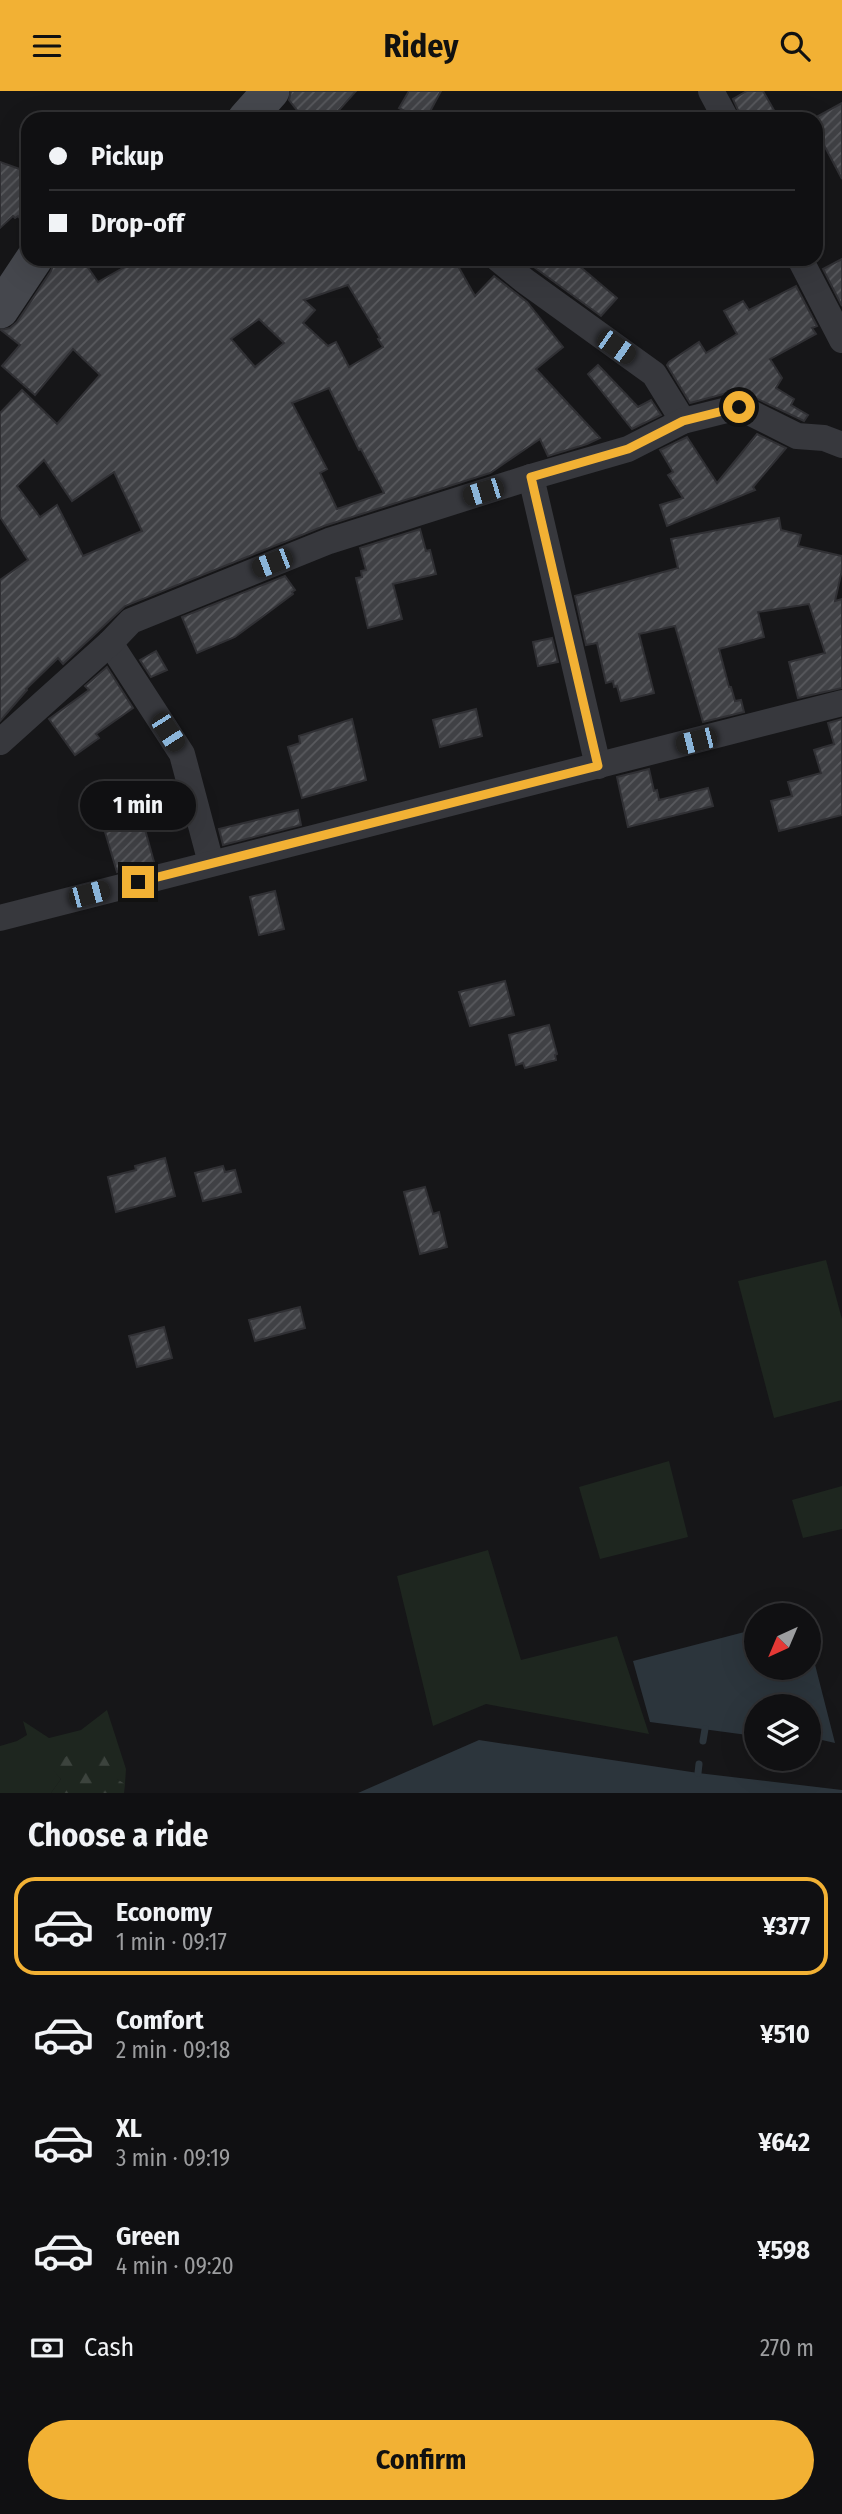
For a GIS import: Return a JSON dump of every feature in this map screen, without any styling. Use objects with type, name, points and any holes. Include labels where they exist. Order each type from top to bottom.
[{"type":"main road","points":[[252,112],[271,91]]},
{"type":"main road","points":[[0,310],[29,266]]},
{"type":"street","points":[[711,91],[722,112]]},
{"type":"street","points":[[507,266],[654,374],[683,421]]},
{"type":"street","points":[[804,266],[842,340]]},
{"type":"street","points":[[0,742],[131,621],[329,541],[628,449],[683,421],[739,407],[797,436],[824,437],[842,445]]},
{"type":"street","points":[[531,477],[598,766]]},
{"type":"street","points":[[110,643],[182,754],[211,863]]},
{"type":"street","points":[[0,918],[842,703]]},
{"type":"green space","points":[[826,1260],[842,1319],[842,1400],[774,1418],[738,1281]]},
{"type":"green space","points":[[669,1461],[688,1537],[600,1559],[579,1487]]},
{"type":"green space","points":[[842,1486],[842,1529],[803,1538],[792,1500]]},
{"type":"green space","points":[[488,1550],[521,1660],[617,1636],[649,1734],[486,1704],[433,1726],[397,1576]]},
{"type":"green space","points":[[107,1710],[126,1769],[125,1784],[117,1779],[51,1767],[61,1779],[51,1793],[0,1793],[0,1746],[27,1735],[23,1721],[49,1738],[81,1730]]},
{"type":"green space","points":[[100,1748],[117,1779],[125,1784],[124,1793],[51,1793],[61,1779],[50,1767],[73,1752]]},
{"type":"shaded area","points":[[744,1632],[744,1680],[819,1680],[835,1743],[821,1740],[821,1694],[744,1694],[744,1735],[650,1722],[633,1661]]},
{"type":"shaded area","points":[[479,1740],[698,1773],[842,1790],[842,1793],[358,1793]]},
{"type":"building","points":[[291,91],[356,91],[339,110],[341,112],[298,112],[289,100]]},
{"type":"building","points":[[409,91],[441,91],[430,112],[407,112],[399,108]]},
{"type":"building","points":[[747,91],[763,91],[775,112],[739,112],[733,99]]},
{"type":"building","points":[[842,103],[842,179],[823,143],[823,113]]},
{"type":"building","points":[[0,162],[21,170],[21,220],[18,216],[13,216],[0,228]]},
{"type":"building","points":[[842,259],[842,306],[823,269]]},
{"type":"building","points":[[53,266],[87,266],[98,282],[127,266],[458,266],[475,296],[494,276],[527,302],[563,347],[536,369],[600,438],[548,456],[540,439],[490,473],[324,526],[125,606],[63,664],[58,658],[26,689],[0,721],[0,580],[28,560],[0,517],[0,413],[22,390],[57,424],[100,375],[73,349],[35,395],[2,366],[20,345],[1,330],[10,328],[17,322]],"holes":[[[348,285],[383,347],[349,367],[336,342],[328,346],[303,323],[315,310],[304,300]],[[259,319],[284,343],[255,367],[231,339]],[[329,388],[359,450],[361,449],[384,493],[337,509],[320,473],[327,469],[292,403]],[[44,460],[72,501],[114,472],[142,531],[83,556],[57,505],[40,517],[17,486]]]},
{"type":"building","points":[[533,266],[579,266],[617,298],[601,316]]},
{"type":"building","points":[[796,286],[817,326],[812,328],[816,334],[770,359],[782,378],[776,388],[794,399],[791,405],[808,415],[804,421],[745,393],[731,392],[690,403],[667,365],[669,362],[699,342],[706,353],[737,334],[724,311],[743,301],[749,310]]},
{"type":"building","points":[[598,365],[638,407],[651,400],[661,415],[632,429],[588,374]]},
{"type":"building","points":[[757,434],[786,448],[753,487],[755,490],[667,526],[660,505],[683,498],[668,475],[673,472],[660,450],[687,437],[717,483]]},
{"type":"building","points":[[779,518],[781,530],[801,535],[798,546],[842,556],[842,570],[835,601],[842,599],[842,688],[798,698],[789,662],[825,653],[809,604],[758,612],[764,637],[719,649],[729,687],[735,701],[741,700],[744,712],[703,722],[675,626],[639,634],[654,693],[621,701],[613,681],[606,683],[597,643],[586,645],[575,596],[678,568],[671,539]]},
{"type":"building","points":[[420,529],[426,551],[430,550],[436,574],[393,584],[402,619],[368,628],[356,578],[362,577],[361,571],[366,570],[360,548]]},
{"type":"building","points":[[285,576],[295,590],[293,594],[235,637],[197,653],[182,617]]},
{"type":"building","points":[[552,638],[558,662],[538,666],[533,642]]},
{"type":"building","points":[[156,651],[167,670],[151,677],[140,660]]},
{"type":"building","points":[[107,667],[133,708],[96,734],[99,738],[75,755],[49,719],[89,690],[85,686]]},
{"type":"building","points":[[476,709],[482,736],[440,747],[433,720]]},
{"type":"building","points":[[352,719],[366,780],[302,798],[288,747],[300,743],[299,736]]},
{"type":"building","points":[[842,719],[842,815],[779,831],[771,801],[792,796],[788,782],[821,773],[814,750],[834,744],[828,723]]},
{"type":"building","points":[[649,769],[659,800],[708,788],[713,806],[628,827],[617,777]]},
{"type":"building","points":[[298,810],[301,825],[223,845],[219,829]]},
{"type":"building","points":[[143,822],[154,862],[117,872],[105,832]]},
{"type":"building","points":[[275,891],[284,929],[259,935],[250,897]]},
{"type":"building","points":[[505,981],[514,1015],[470,1026],[459,992]]},
{"type":"building","points":[[549,1025],[557,1054],[556,1060],[525,1068],[523,1063],[516,1065],[509,1035]]},
{"type":"building","points":[[165,1158],[175,1196],[116,1212],[108,1177],[136,1170],[135,1166]]},
{"type":"building","points":[[223,1166],[225,1172],[235,1170],[241,1192],[203,1201],[195,1173]]},
{"type":"building","points":[[425,1187],[433,1214],[439,1212],[447,1247],[420,1254],[404,1192]]},
{"type":"building","points":[[300,1307],[305,1328],[255,1341],[249,1320]]},
{"type":"building","points":[[164,1327],[172,1358],[137,1367],[129,1336]]},
{"type":"waterway","points":[[703,1741],[705,1729]]},
{"type":"waterway","points":[[698,1773],[699,1764]]},
{"type":"route","points":[[138,882],[598,766],[531,477],[628,449],[683,421],[739,407]]}]
